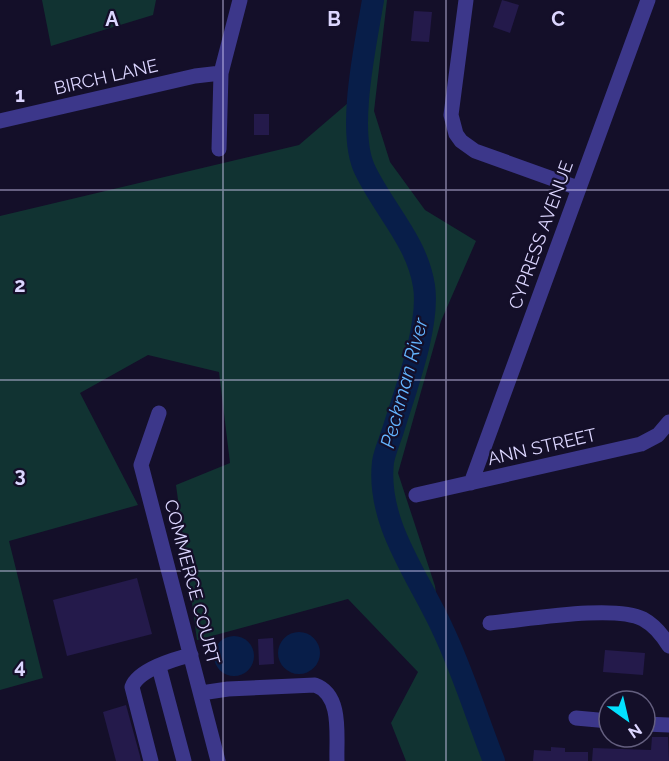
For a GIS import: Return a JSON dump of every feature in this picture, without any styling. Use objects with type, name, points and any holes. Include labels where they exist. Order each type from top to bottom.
[{"type":"street","points":[[219,149],[221,73],[240,0]]},
{"type":"street","points":[[466,0],[451,115],[456,134],[461,141],[475,151],[578,188]]},
{"type":"street","name":"CYPRESS AVENUE","points":[[471,483],[648,0]]},
{"type":"street","name":"BIRCH LANE","points":[[0,121],[195,76],[221,73]]},
{"type":"street","name":"COMMERCE COURT","points":[[159,413],[141,465],[219,761]]},
{"type":"street","name":"ANN STREET","points":[[416,495],[641,444],[658,435],[669,422]]},
{"type":"street","points":[[490,623],[609,612],[642,619],[656,629],[669,646]]},
{"type":"street","points":[[151,761],[132,687],[134,680],[177,659],[191,655]]},
{"type":"street","points":[[159,667],[184,761]]},
{"type":"street","points":[[201,693],[272,687],[315,686],[322,688],[328,694],[334,709],[337,761]]},
{"type":"street","points":[[576,718],[597,720]]},
{"type":"green space","points":[[42,0],[156,0],[153,15],[51,46]]},
{"type":"green space","points":[[365,0],[387,0],[374,111],[390,162],[425,210],[476,241],[441,321],[398,473],[435,586],[438,607],[500,761],[406,761],[391,723],[418,672],[348,599],[197,640],[176,485],[230,463],[219,372],[148,355],[80,393],[138,505],[9,541],[43,678],[0,690],[0,216],[299,145],[348,103]]},
{"type":"water","points":[[299,632],[314,638],[320,653],[314,668],[299,674],[284,668],[278,653],[284,638]]},
{"type":"water","points":[[234,636],[242,637],[248,642],[253,648],[253,664],[248,670],[242,675],[234,676],[226,675],[220,670],[215,664],[214,656],[215,648],[220,642],[226,637]]},
{"type":"building","points":[[502,0],[519,5],[510,33],[493,27]]},
{"type":"building","points":[[414,11],[432,12],[429,42],[411,41]]},
{"type":"building","points":[[254,114],[269,114],[269,135],[254,135]]},
{"type":"building","points":[[137,578],[152,634],[67,656],[53,600]]},
{"type":"building","points":[[273,638],[274,664],[259,665],[258,639]]},
{"type":"building","points":[[605,650],[645,653],[643,675],[603,672]]},
{"type":"building","points":[[126,705],[141,761],[116,761],[103,712]]},
{"type":"building","points":[[657,737],[668,737],[669,761],[592,761],[593,748],[657,749]]},
{"type":"building","points":[[551,747],[565,748],[565,752],[588,752],[588,761],[533,761],[534,750],[551,751]]},
{"type":"waterway","name":"Peckman River","points":[[373,0],[359,86],[357,133],[360,153],[373,185],[415,255],[424,286],[425,301],[424,319],[416,356],[383,462],[386,507],[401,549],[450,646],[494,761]]}]
